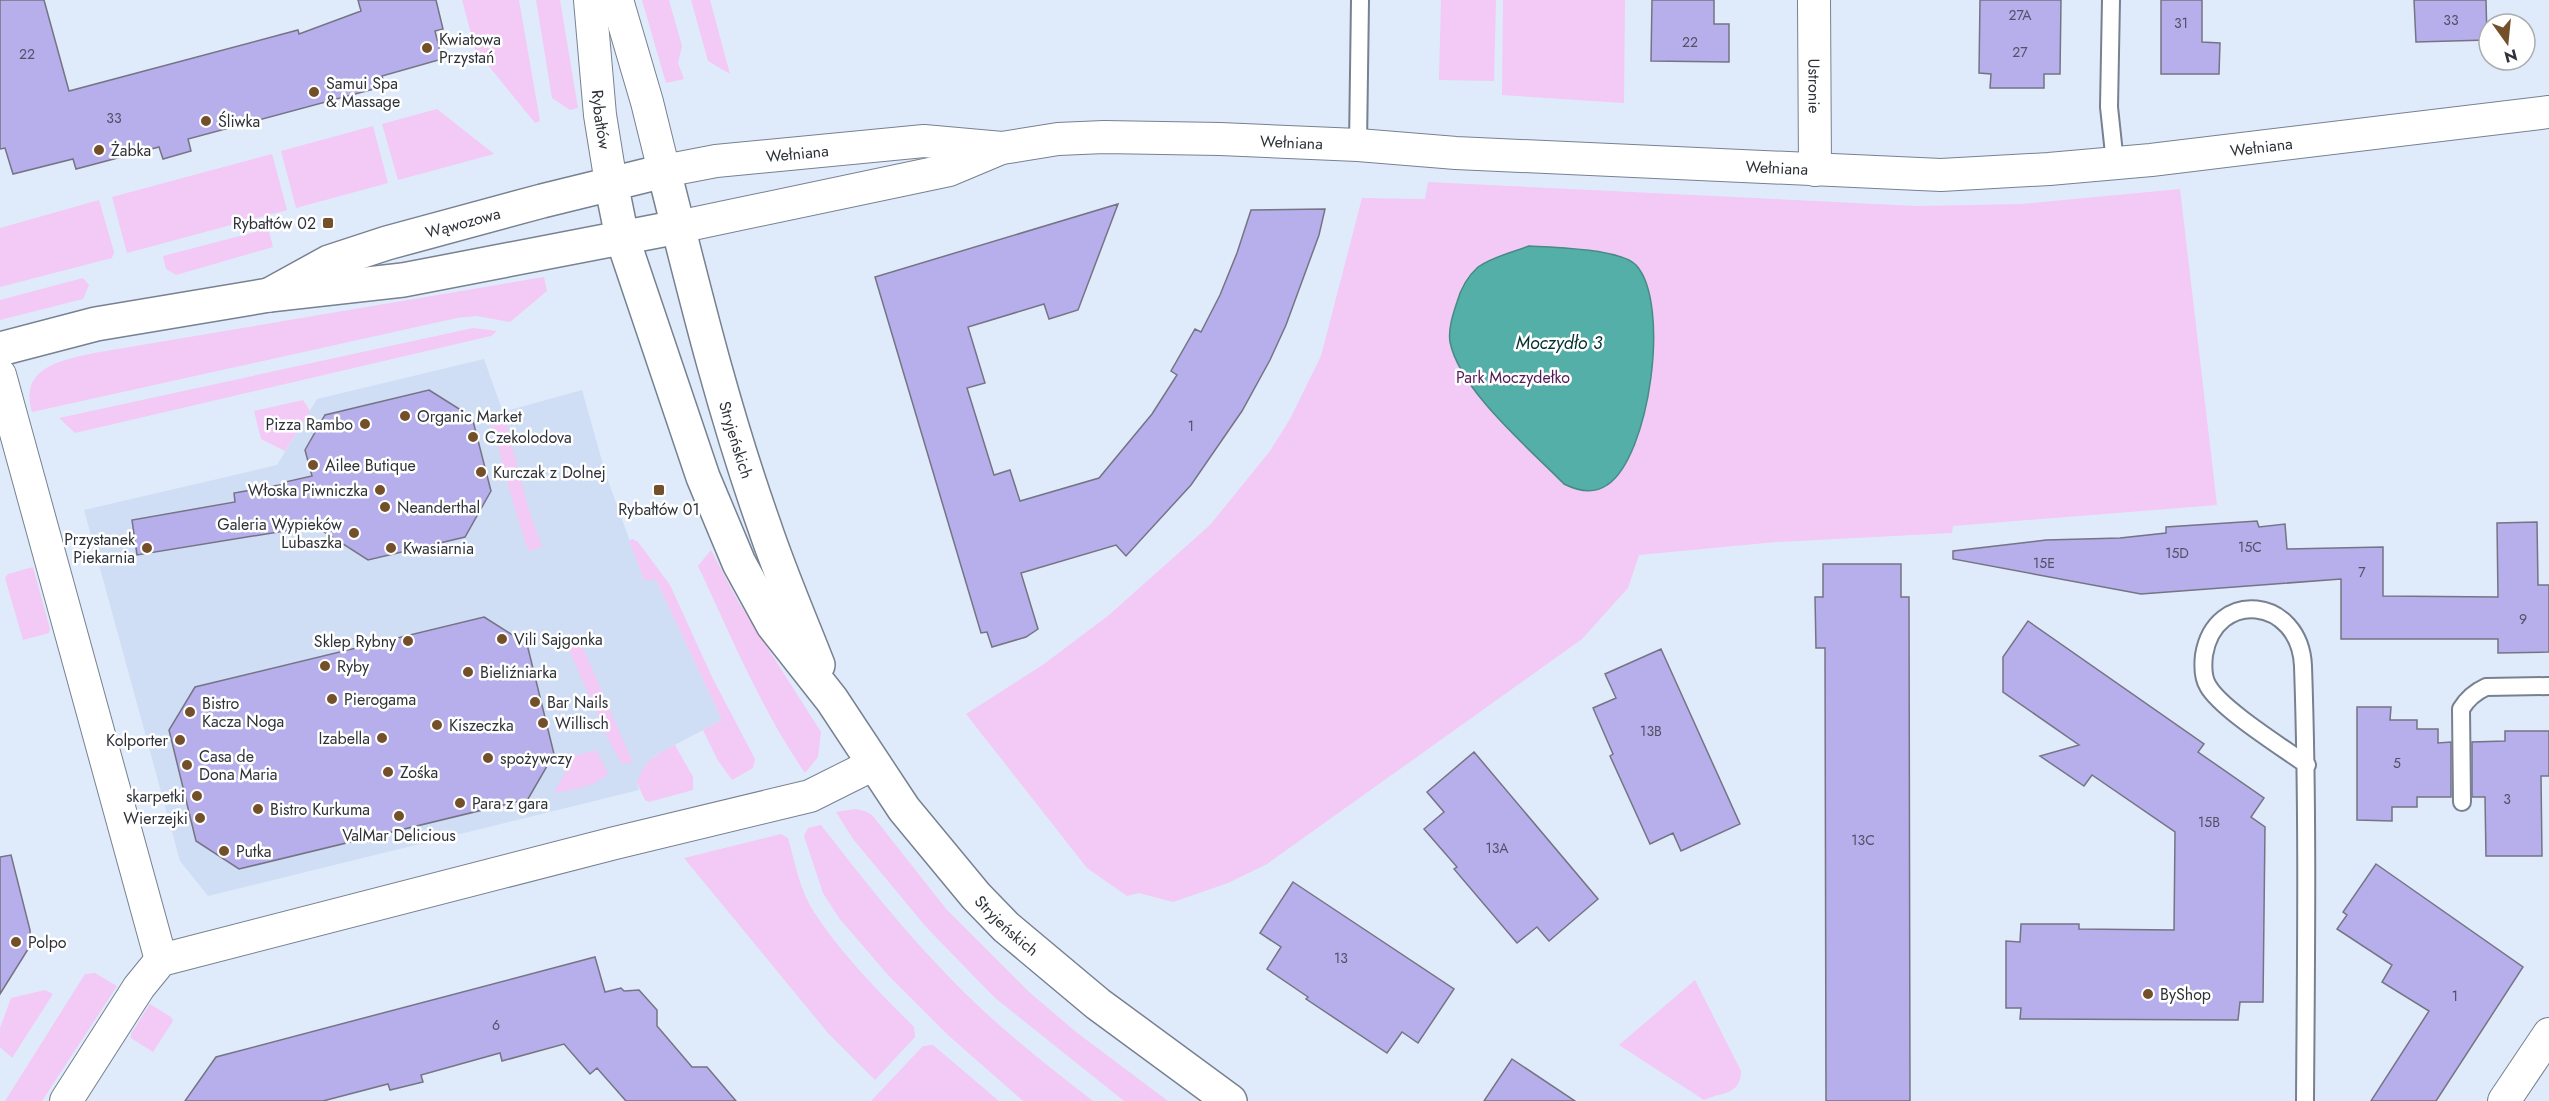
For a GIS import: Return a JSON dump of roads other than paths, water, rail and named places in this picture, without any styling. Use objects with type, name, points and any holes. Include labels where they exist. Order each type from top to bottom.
[{"type":"street","name":"Rybałtów","points":[[590,0],[600,115],[622,237]]},
{"type":"street","points":[[617,0],[647,102],[664,171]]},
{"type":"street","name":"Ustronie","points":[[1814,0],[1815,170]]},
{"type":"street","name":"Wełniana","points":[[678,227],[949,170],[1002,148],[1058,139],[1104,137],[1220,139],[1358,145],[1456,153],[1941,175],[2049,170],[2549,112]]},
{"type":"street","name":"Wełniana","points":[[664,171],[716,161],[924,141],[1002,148]]},
{"type":"street","name":"Wąwozowa","points":[[268,295],[329,262],[387,243],[664,171]]},
{"type":"street","name":"Stryjeńskich","points":[[664,171],[696,301],[764,526],[832,700]]},
{"type":"street","name":"Wąwozowa","points":[[0,349],[96,324],[268,295],[403,279],[678,227]]},
{"type":"street","name":"Stryjeńskich","points":[[622,237],[703,477],[739,564],[773,625],[832,700],[873,764],[934,847],[976,896],[1006,927],[1098,1004],[1230,1101]]},
{"type":"street","points":[[0,375],[161,960]]},
{"type":"street","points":[[66,1101],[139,987],[161,960],[810,796],[873,764]]},
{"type":"street","points":[[2504,1101],[2549,1034]]},
{"type":"lane","points":[[1358,145],[1360,0]]},
{"type":"lane","points":[[2111,0],[2109,107],[2115,163]]},
{"type":"lane","points":[[2305,1101],[2307,765],[2302,657],[2290,627],[2283,618],[2269,612],[2242,610],[2228,616],[2218,623],[2206,639],[2203,662],[2206,684],[2220,701],[2307,765]]},
{"type":"lane","points":[[2462,802],[2461,709],[2465,703],[2477,691],[2486,687],[2549,686]]},
{"type":"water","name":"Moczydło 3","points":[[1529,246],[1586,250],[1616,255],[1636,265],[1647,284],[1652,311],[1654,344],[1651,379],[1644,413],[1635,444],[1622,469],[1607,485],[1596,490],[1580,490],[1564,484],[1516,437],[1467,380],[1456,361],[1450,342],[1450,327],[1454,311],[1463,287],[1471,275],[1478,267],[1490,260]]},
{"type":"place","name":"Kwiatowa Przystań","points":[[427,48]]},
{"type":"place","name":"Samui Spa & Massage","points":[[314,92]]},
{"type":"place","name":"Śliwka","points":[[206,121]]},
{"type":"place","name":"Żabka","points":[[99,150]]},
{"type":"place","name":"Rybałtów 02","points":[[328,223]]},
{"type":"place","name":"Organic Market","points":[[405,416]]},
{"type":"place","name":"Pizza Rambo","points":[[365,424]]},
{"type":"place","name":"Czekolodova","points":[[473,437]]},
{"type":"place","name":"Ailee Butique","points":[[313,465]]},
{"type":"place","name":"Kurczak z Dolnej","points":[[481,472]]},
{"type":"place","name":"Włoska Piwniczka","points":[[380,490]]},
{"type":"place","name":"Rybałtów 01","points":[[659,490]]},
{"type":"place","name":"Neanderthal","points":[[385,507]]},
{"type":"place","name":"Galeria Wypieków Lubaszka","points":[[354,533]]},
{"type":"place","name":"Przystanek Piekarnia","points":[[147,548]]},
{"type":"place","name":"Kwasiarnia","points":[[391,548]]},
{"type":"place","name":"Vili Sajgonka","points":[[502,639]]},
{"type":"place","name":"Sklep Rybny","points":[[408,641]]},
{"type":"place","name":"Ryby","points":[[325,666]]},
{"type":"place","name":"Bieliźniarka","points":[[468,672]]},
{"type":"place","name":"Pierogama","points":[[332,699]]},
{"type":"place","name":"Bar Nails","points":[[535,702]]},
{"type":"place","name":"Bistro Kacza Noga","points":[[190,712]]},
{"type":"place","name":"Willisch","points":[[543,723]]},
{"type":"place","name":"Kiszeczka","points":[[437,725]]},
{"type":"place","name":"Izabella","points":[[382,738]]},
{"type":"place","name":"Kolporter","points":[[180,740]]},
{"type":"place","name":"spożywczy","points":[[488,758]]},
{"type":"place","name":"Casa de Dona Maria","points":[[187,765]]},
{"type":"place","name":"Zośka","points":[[388,772]]},
{"type":"place","name":"skarpetki","points":[[197,796]]},
{"type":"place","name":"Para z gara","points":[[460,803]]},
{"type":"place","name":"Bistro Kurkuma","points":[[258,809]]},
{"type":"place","name":"ValMar Delicious","points":[[399,816]]},
{"type":"place","name":"Wierzejki","points":[[200,818]]},
{"type":"place","name":"Putka","points":[[224,851]]},
{"type":"place","name":"Polpo","points":[[16,942]]},
{"type":"place","name":"ByShop","points":[[2148,994]]},
{"type":"park label","name":"Park Moczydełko","points":[[1513,377]]}]
